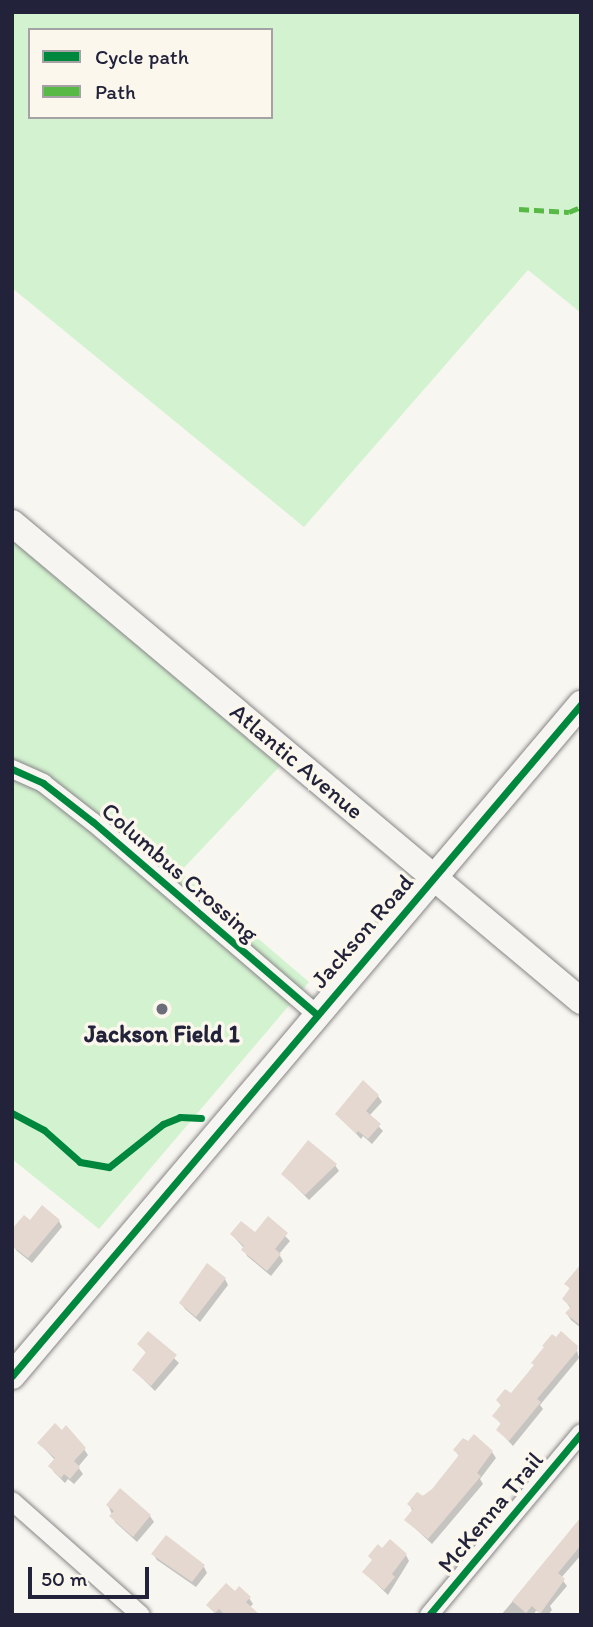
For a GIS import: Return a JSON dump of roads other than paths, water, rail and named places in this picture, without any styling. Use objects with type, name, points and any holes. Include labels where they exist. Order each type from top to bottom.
[{"type":"street","name":"Atlantic Avenue","points":[[12,523],[581,1001]]},
{"type":"street","name":"Jackson Road","points":[[12,1376],[581,704]]},
{"type":"street","name":"Columbus Crossing","points":[[12,769],[43,783],[93,822],[316,1014]]},
{"type":"street","name":"McKenna Trail","points":[[429,1615],[581,1433]]},
{"type":"street","points":[[12,1501],[141,1615]]},
{"type":"place","name":"Jackson Field 1","points":[[162,1009]]}]
